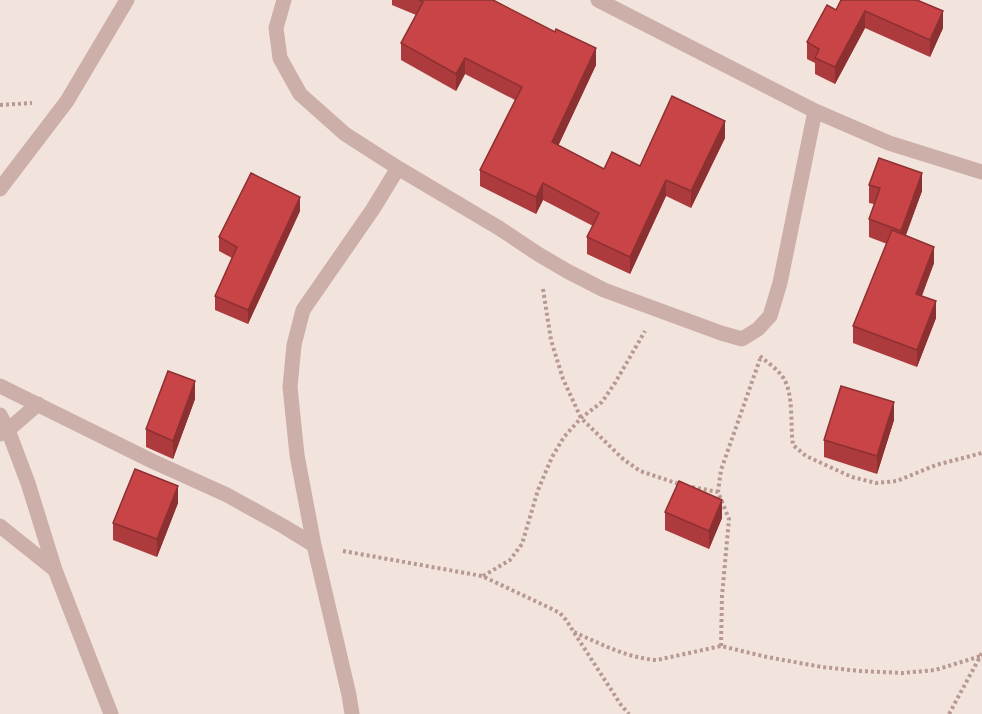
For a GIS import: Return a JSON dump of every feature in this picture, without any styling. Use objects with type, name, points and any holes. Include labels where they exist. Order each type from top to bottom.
[{"type":"street","points":[[0,189],[67,101],[127,0]]},
{"type":"street","points":[[284,0],[276,28],[280,58],[300,94],[345,134],[538,254],[604,290],[742,339],[758,329],[770,316],[780,283],[815,111]]},
{"type":"street","points":[[598,0],[815,111],[889,143],[982,172]]},
{"type":"street","points":[[352,714],[314,545],[296,444],[290,387],[294,345],[303,310],[373,209],[398,168]]},
{"type":"street","points":[[0,386],[152,461],[227,495],[314,545]]},
{"type":"street","points":[[4,432],[38,404]]},
{"type":"street","points":[[0,415],[4,432],[28,483],[55,570],[111,714]]},
{"type":"street","points":[[0,526],[55,570]]},
{"type":"path","points":[[538,254],[551,340],[563,379],[581,418],[623,459],[640,471],[675,483],[718,492]]},
{"type":"path","points":[[482,576],[510,560],[522,544],[538,490],[552,457],[564,437],[581,418],[602,402],[657,310]]},
{"type":"path","points":[[721,646],[722,596],[729,519],[718,492],[721,470],[761,357],[770,316]]},
{"type":"path","points":[[761,357],[776,369],[789,392],[793,445],[806,456],[852,477],[876,483],[897,480],[936,465],[982,453]]},
{"type":"path","points":[[314,545],[482,576],[560,613],[629,714]]},
{"type":"path","points":[[574,632],[619,652],[647,659],[657,660],[721,646],[822,667],[860,671],[903,673],[935,670],[981,654]]},
{"type":"path","points":[[949,714],[981,654]]},
{"type":"building","points":[[419,0],[493,0],[555,32],[556,29],[596,48],[552,142],[604,169],[612,152],[640,166],[672,96],[725,121],[691,191],[666,180],[630,257],[587,237],[599,213],[543,183],[536,197],[480,170],[522,87],[465,58],[456,74],[401,43],[423,2]]},
{"type":"building","points":[[841,0],[917,0],[943,11],[930,40],[865,11],[835,67],[815,58],[819,49],[807,42],[827,5],[836,10]]},
{"type":"building","points":[[879,158],[922,173],[901,231],[869,219],[880,188],[869,185]]},
{"type":"building","points":[[251,173],[300,197],[248,310],[215,296],[237,247],[219,237]]},
{"type":"building","points":[[892,230],[934,247],[916,294],[936,301],[917,350],[853,326]]},
{"type":"building","points":[[168,371],[195,381],[173,441],[146,429]]},
{"type":"building","points":[[841,386],[894,402],[877,456],[824,440]]},
{"type":"building","points":[[135,469],[178,486],[157,539],[113,523]]},
{"type":"building","points":[[679,481],[722,500],[709,531],[665,512]]}]
